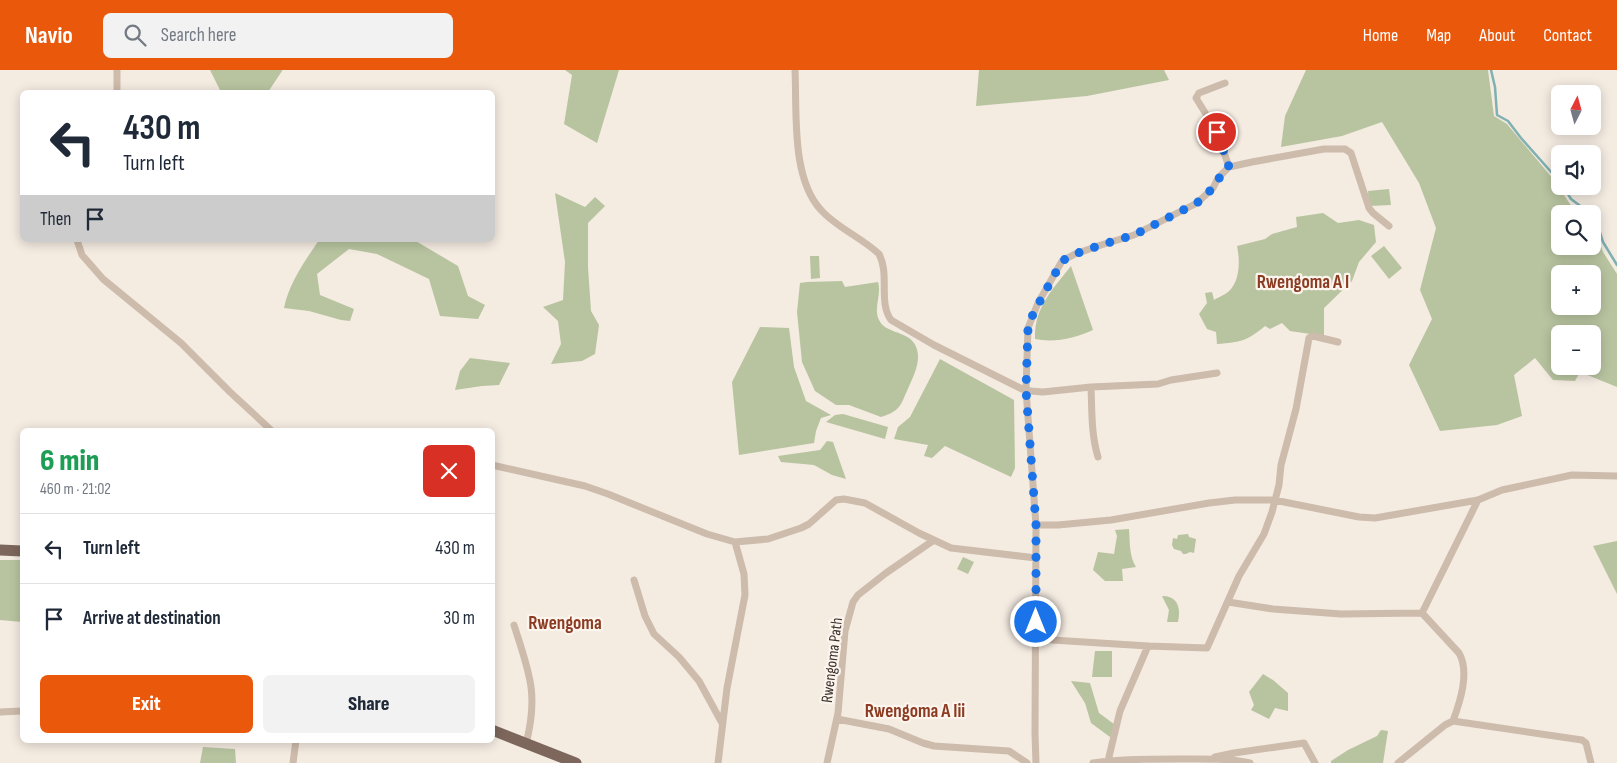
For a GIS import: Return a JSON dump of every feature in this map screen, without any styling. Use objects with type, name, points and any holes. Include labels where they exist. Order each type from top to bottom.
[{"type":"main road","points":[[0,550],[20,551]]},
{"type":"main road","points":[[495,731],[576,763]]},
{"type":"street","points":[[117,70],[117,90]]},
{"type":"street","points":[[795,70],[799,159],[806,186],[820,210],[879,254],[884,270],[887,314],[891,320],[934,345],[1026,390],[1043,392],[1091,386],[1158,384],[1171,380],[1217,373]]},
{"type":"street","points":[[1226,84],[1199,93],[1196,98],[1217,132],[1229,167]]},
{"type":"street","points":[[1036,763],[1036,525],[1026,390],[1028,328],[1038,303],[1062,261],[1075,254],[1134,235],[1197,203],[1213,188],[1223,172],[1229,167],[1324,149],[1345,149],[1351,153],[1370,208],[1373,213],[1389,226]]},
{"type":"street","points":[[78,242],[82,255],[103,280],[180,342],[201,365],[268,428]]},
{"type":"street","points":[[1036,639],[1207,648],[1239,576],[1264,534],[1272,512],[1286,444],[1296,409],[1309,338],[1313,336],[1338,342]]},
{"type":"street","points":[[1091,386],[1092,426],[1098,457]]},
{"type":"street","points":[[495,466],[569,482],[608,494],[700,531],[735,542],[768,539],[801,528],[809,524],[836,500],[844,499],[865,503],[934,540],[959,550],[1036,558]]},
{"type":"street","points":[[1036,525],[1111,520],[1235,500],[1274,500],[1366,518],[1375,518],[1478,500],[1502,490],[1564,477],[1617,476]]},
{"type":"street","points":[[1422,613],[1478,500]]},
{"type":"street","name":"Rwengoma Path","points":[[827,763],[837,719],[845,632],[853,602],[858,595],[886,573],[934,540]]},
{"type":"street","points":[[718,763],[727,688],[745,595],[744,574],[735,542]]},
{"type":"street","points":[[634,580],[645,616],[654,634],[679,657],[699,681],[722,724]]},
{"type":"street","points":[[1228,602],[1341,614],[1422,613],[1459,653],[1462,659],[1462,686],[1453,721]]},
{"type":"street","points":[[514,625],[532,687],[532,716],[526,744]]},
{"type":"street","points":[[1108,761],[1120,711],[1148,646]]},
{"type":"street","points":[[0,712],[20,711]]},
{"type":"street","points":[[837,719],[889,729],[934,746],[1010,751],[1027,763]]},
{"type":"street","points":[[1398,763],[1453,721],[1582,740],[1586,743],[1591,763]]},
{"type":"street","points":[[293,763],[296,743]]},
{"type":"street","points":[[1208,758],[1234,752],[1304,743],[1315,763]]},
{"type":"street","points":[[1093,763],[1120,759],[1208,758],[1250,763]]},
{"type":"green space","points":[[210,70],[282,70],[269,90],[220,90]]},
{"type":"green space","points":[[565,70],[619,70],[597,143],[564,124],[572,75]]},
{"type":"green space","points":[[979,70],[1164,70],[1169,80],[1087,96],[976,106]]},
{"type":"green space","points":[[1306,70],[1488,70],[1494,116],[1507,124],[1551,176],[1551,195],[1564,195],[1571,205],[1551,205],[1551,255],[1601,255],[1601,246],[1617,274],[1617,387],[1587,375],[1601,375],[1601,325],[1551,325],[1551,375],[1578,375],[1575,381],[1553,380],[1535,358],[1514,375],[1522,416],[1497,425],[1440,431],[1409,365],[1432,319],[1420,290],[1436,228],[1419,183],[1382,122],[1342,136],[1281,147],[1285,116]]},
{"type":"green space","points":[[1389,189],[1391,205],[1369,206],[1368,191]]},
{"type":"green space","points":[[555,193],[585,207],[595,197],[605,206],[588,223],[591,311],[599,325],[595,354],[582,361],[551,364],[561,344],[558,321],[543,307],[563,300],[565,262]]},
{"type":"green space","points":[[1323,213],[1338,223],[1359,220],[1374,225],[1376,242],[1359,262],[1352,281],[1324,308],[1324,336],[1290,331],[1282,323],[1270,329],[1265,326],[1243,340],[1217,344],[1216,332],[1207,329],[1199,314],[1207,303],[1205,293],[1212,292],[1214,300],[1234,285],[1239,257],[1237,246],[1265,239],[1272,234],[1297,227],[1296,217]]},
{"type":"green space","points":[[318,242],[417,242],[458,266],[468,296],[485,305],[478,319],[440,316],[429,279],[377,254],[349,249],[317,274],[320,295],[354,309],[350,321],[309,311],[284,308],[286,299],[303,264]]},
{"type":"green space","points":[[1384,246],[1402,268],[1389,279],[1371,256]]},
{"type":"green space","points":[[810,256],[819,256],[820,278],[811,279]]},
{"type":"green space","points":[[1071,266],[1093,330],[1065,339],[1035,339],[1035,328],[1041,309],[1051,291]]},
{"type":"green space","points":[[842,281],[845,287],[878,282],[877,315],[879,320],[886,327],[910,339],[917,349],[918,361],[912,380],[898,408],[888,415],[881,417],[849,405],[836,405],[815,391],[802,362],[797,312],[800,283]]},
{"type":"green space","points":[[760,327],[789,328],[794,367],[806,401],[831,415],[821,418],[814,443],[739,455],[732,382]]},
{"type":"green space","points":[[470,358],[510,363],[499,385],[455,390],[460,371]]},
{"type":"green space","points":[[940,359],[1014,400],[1015,468],[1011,477],[945,446],[932,458],[924,456],[928,445],[894,439],[898,427],[910,417]]},
{"type":"green space","points":[[843,414],[888,427],[885,439],[826,422],[835,415]]},
{"type":"green space","points":[[827,441],[833,442],[846,479],[832,475],[814,465],[781,462],[778,456],[820,450]]},
{"type":"green space","points":[[1129,529],[1131,554],[1136,567],[1122,569],[1123,581],[1105,581],[1093,570],[1098,552],[1114,554],[1117,536],[1115,530]]},
{"type":"green space","points":[[1188,534],[1189,537],[1196,539],[1194,553],[1183,554],[1181,551],[1174,549],[1172,545],[1173,538],[1177,539],[1178,535]]},
{"type":"green space","points":[[1617,541],[1617,594],[1593,546]]},
{"type":"green space","points":[[963,557],[974,562],[968,574],[957,569]]},
{"type":"green space","points":[[0,560],[20,560],[20,622],[0,620]]},
{"type":"green space","points":[[1162,596],[1172,598],[1177,604],[1179,612],[1178,622],[1167,622],[1169,610]]},
{"type":"green space","points":[[1095,651],[1112,651],[1112,677],[1092,677]]},
{"type":"green space","points":[[1263,674],[1288,693],[1288,711],[1275,708],[1269,719],[1251,710],[1254,705],[1249,692]]},
{"type":"green space","points":[[1071,681],[1090,683],[1099,713],[1118,727],[1110,737],[1091,723],[1085,703]]},
{"type":"green space","points":[[1381,730],[1388,731],[1383,763],[1331,763],[1331,761],[1348,750],[1377,736]]},
{"type":"green space","points":[[203,747],[235,749],[236,763],[200,763]]},
{"type":"waterway","points":[[1491,70],[1495,87],[1497,115],[1508,121],[1551,172]]},
{"type":"waterway","points":[[1569,195],[1579,205]]},
{"type":"waterway","points":[[1601,236],[1617,265]]},
{"type":"district","name":"Rwengoma A I","points":[[1303,281]]},
{"type":"district","name":"Rwengoma","points":[[565,622]]},
{"type":"district","name":"Rwengoma A Iii","points":[[915,710]]},
{"type":"route","points":[[1036,622],[1036,525],[1026,390],[1028,328],[1033,314],[1062,261],[1075,254],[1134,235],[1197,203],[1207,194],[1213,188],[1218,178],[1229,167],[1217,132]]}]
